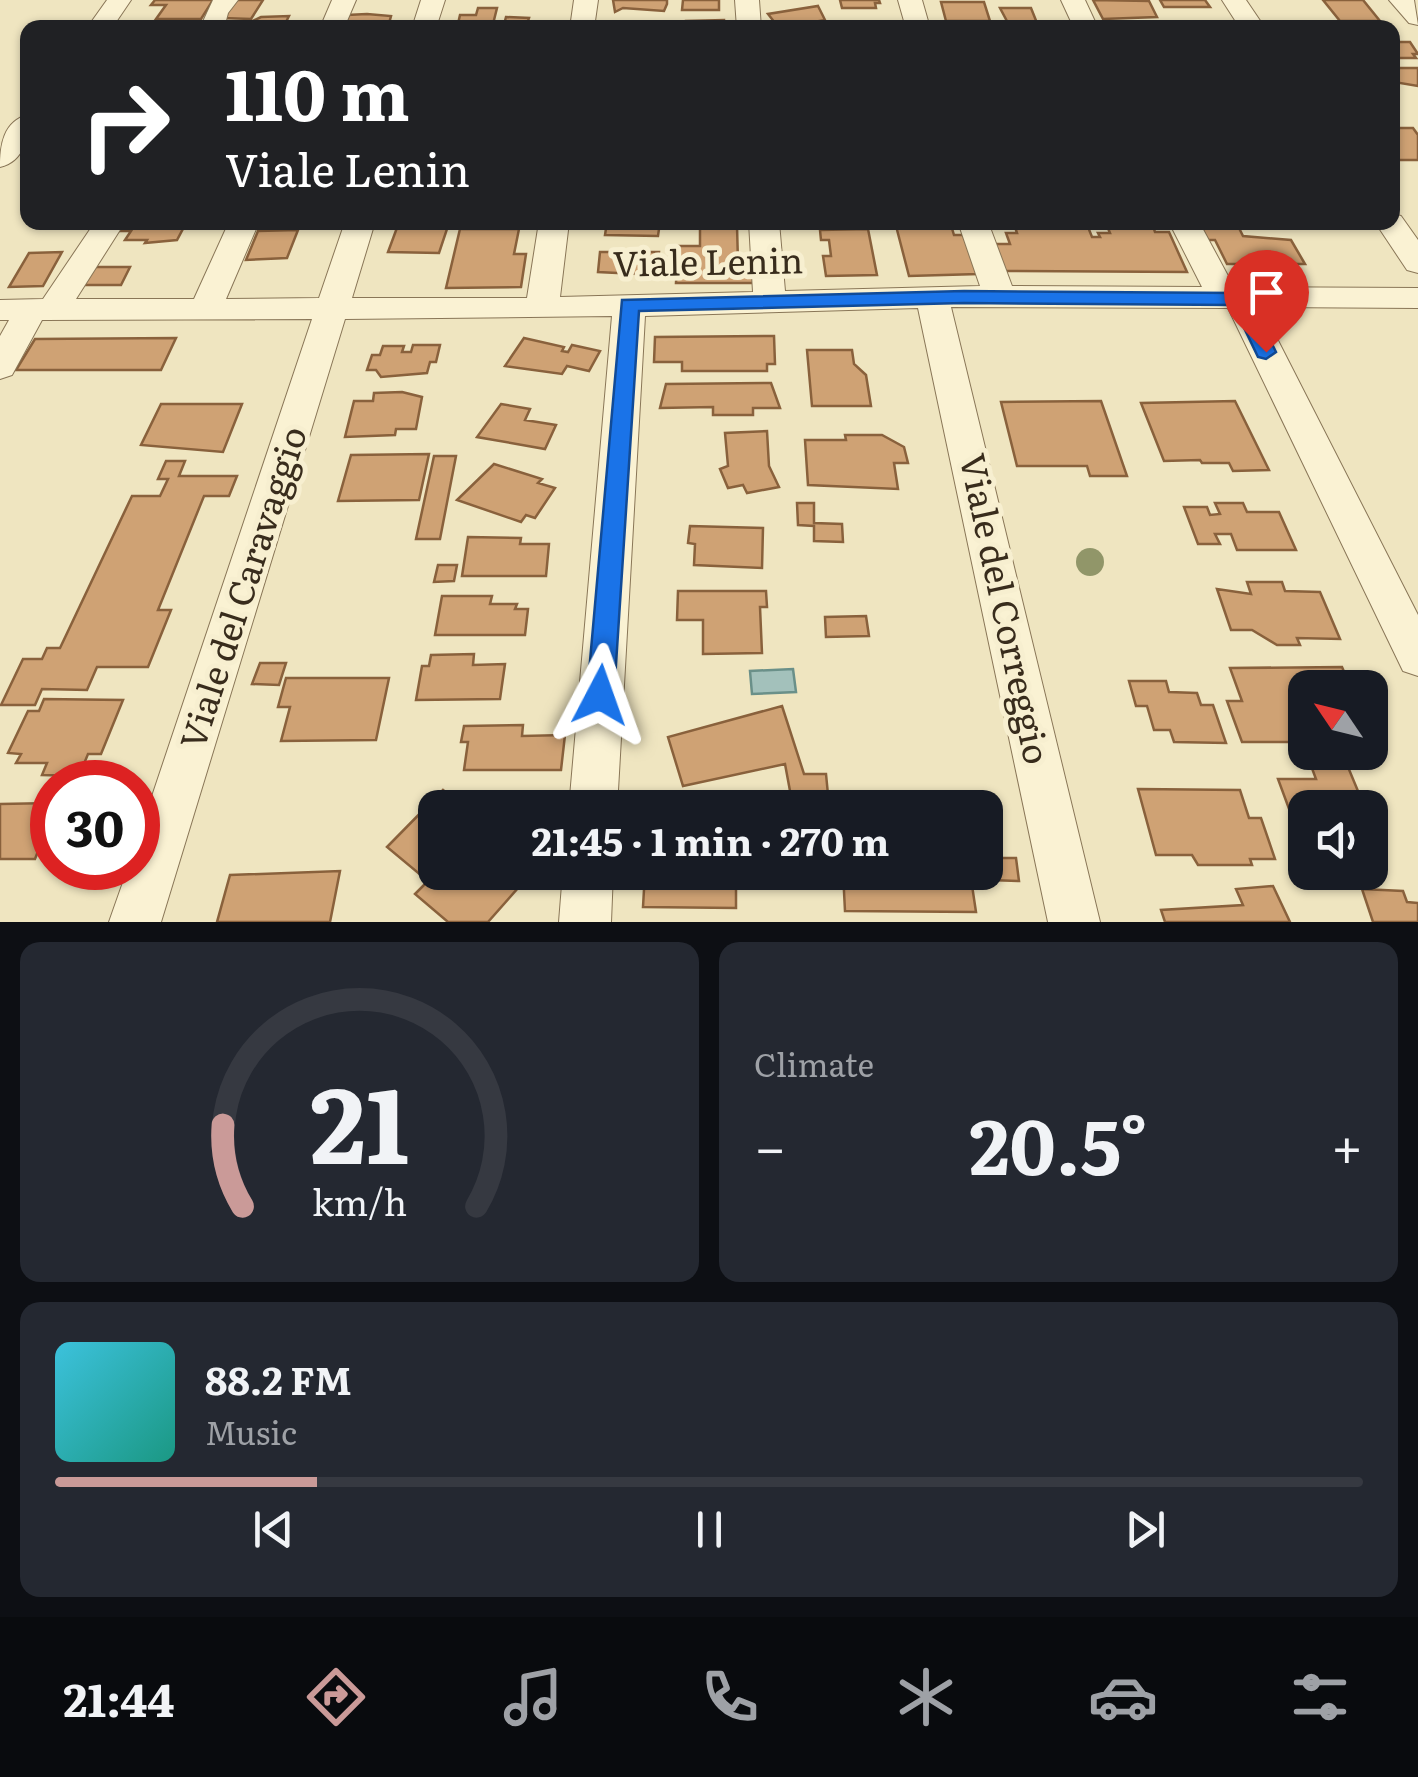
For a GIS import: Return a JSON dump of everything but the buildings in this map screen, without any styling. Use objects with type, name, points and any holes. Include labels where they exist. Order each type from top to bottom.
[{"type":"street","points":[[1401,0],[1418,18]]},
{"type":"street","points":[[0,159],[20,133]]},
{"type":"street","points":[[0,366],[28,309],[102,230]]},
{"type":"street","points":[[206,308],[240,230]]},
{"type":"street","name":"Viale del Caravaggio","points":[[135,922],[358,230]]},
{"type":"street","points":[[542,308],[553,230]]},
{"type":"street","points":[[765,230],[770,301]]},
{"type":"street","points":[[976,230],[998,296]]},
{"type":"street","points":[[1189,230],[1232,299],[1418,658]]},
{"type":"street","points":[[1395,230],[1418,263]]},
{"type":"street","name":"Viale Lenin","points":[[28,309],[542,308],[998,296],[1418,298]]},
{"type":"street","name":"Viale del Correggio","points":[[930,297],[941,323],[1074,922]]},
{"type":"street","points":[[593,790],[629,304]]},
{"type":"street","points":[[584,922],[587,890]]},
{"type":"water","points":[[793,669],[796,692],[752,694],[750,671]]},
{"type":"route","points":[[600,695],[629,304],[964,297],[1240,299],[1266,352]]}]
